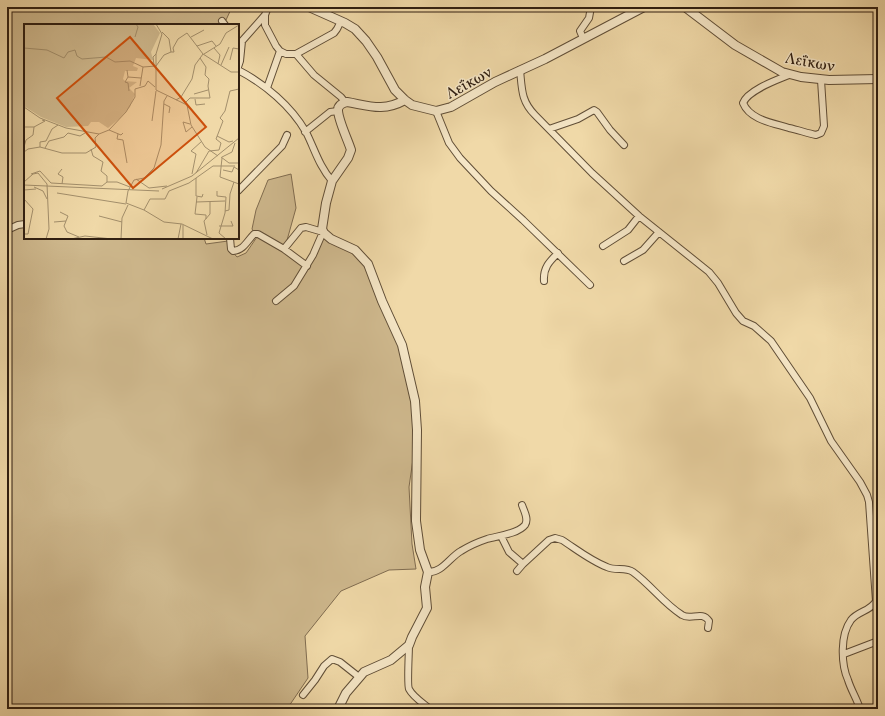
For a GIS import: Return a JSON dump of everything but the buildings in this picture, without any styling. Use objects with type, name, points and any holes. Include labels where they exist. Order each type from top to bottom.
[{"type":"street","points":[[268,7],[265,25],[276,46],[286,54],[296,54],[334,33],[341,21]]},
{"type":"street","name":"Λεΐκων","points":[[309,7],[341,21],[361,34],[377,57],[395,90],[404,100],[412,105],[436,111],[451,108],[495,82],[644,7]]},
{"type":"street","points":[[583,38],[580,31],[589,18],[591,7]]},
{"type":"street","name":"Λεΐκων","points":[[685,7],[739,47],[775,69],[789,75],[837,81],[878,79]]},
{"type":"street","points":[[239,64],[240,43],[266,15]]},
{"type":"street","points":[[267,88],[280,50]]},
{"type":"street","points":[[296,54],[314,75],[345,102],[381,108],[393,106],[404,100]]},
{"type":"street","points":[[520,70],[525,104],[530,110],[592,172],[639,216],[709,272],[743,321],[754,326],[771,341],[810,398],[831,441],[868,494],[876,602],[873,606],[852,619],[846,632],[844,654],[846,674],[860,709]]},
{"type":"street","points":[[239,71],[267,88],[291,111],[305,132],[322,170],[332,181]]},
{"type":"street","points":[[789,75],[760,88],[747,97],[743,103],[745,107],[756,117],[765,121],[816,135],[821,133],[824,126],[821,80]]},
{"type":"street","points":[[276,301],[294,286],[307,266],[323,232],[322,222],[332,181],[348,158],[351,150],[338,111],[340,106],[345,102]]},
{"type":"street","points":[[549,129],[578,119],[594,110],[624,145]]},
{"type":"street","points":[[305,132],[330,112],[338,111]]},
{"type":"street","points":[[436,111],[449,143],[460,158],[494,195],[523,220],[590,285]]},
{"type":"street","points":[[239,190],[282,146],[287,135]]},
{"type":"street","points":[[603,246],[628,230],[639,216]]},
{"type":"street","points":[[7,230],[24,224]]},
{"type":"street","points":[[284,249],[301,228],[306,227],[323,232],[334,240],[355,250],[368,264],[382,301],[402,345],[415,401],[417,424],[416,521],[420,550],[428,572],[425,587],[427,608],[409,645],[408,684],[409,688],[417,698],[430,709]]},
{"type":"street","points":[[624,261],[643,250],[659,232]]},
{"type":"street","points":[[230,239],[230,246],[233,251],[241,248],[254,234],[258,234],[284,249],[307,266]]},
{"type":"street","points":[[544,281],[543,273],[546,265],[558,253]]},
{"type":"street","points":[[428,572],[436,571],[460,551],[484,540],[501,536],[524,527],[526,518],[522,505]]},
{"type":"street","points":[[501,536],[509,552],[524,564]]},
{"type":"street","points":[[517,571],[542,545],[556,538],[562,540],[608,568],[632,571],[662,600],[682,616],[689,618],[706,616],[709,621],[708,628]]},
{"type":"street","points":[[844,654],[878,641]]},
{"type":"street","points":[[338,709],[346,693],[364,672],[391,660],[409,645]]},
{"type":"street","points":[[303,695],[324,666],[332,660],[340,662],[359,677]]},
{"type":"shaded area","points":[[7,7],[232,7],[226,20],[220,24],[24,24],[24,239],[204,239],[206,244],[228,241],[229,248],[237,257],[246,253],[257,237],[252,229],[256,210],[268,180],[291,174],[296,208],[284,251],[304,266],[323,234],[363,259],[397,337],[413,411],[414,452],[409,487],[412,544],[416,569],[389,570],[341,591],[305,636],[308,678],[287,709],[7,709]]}]
